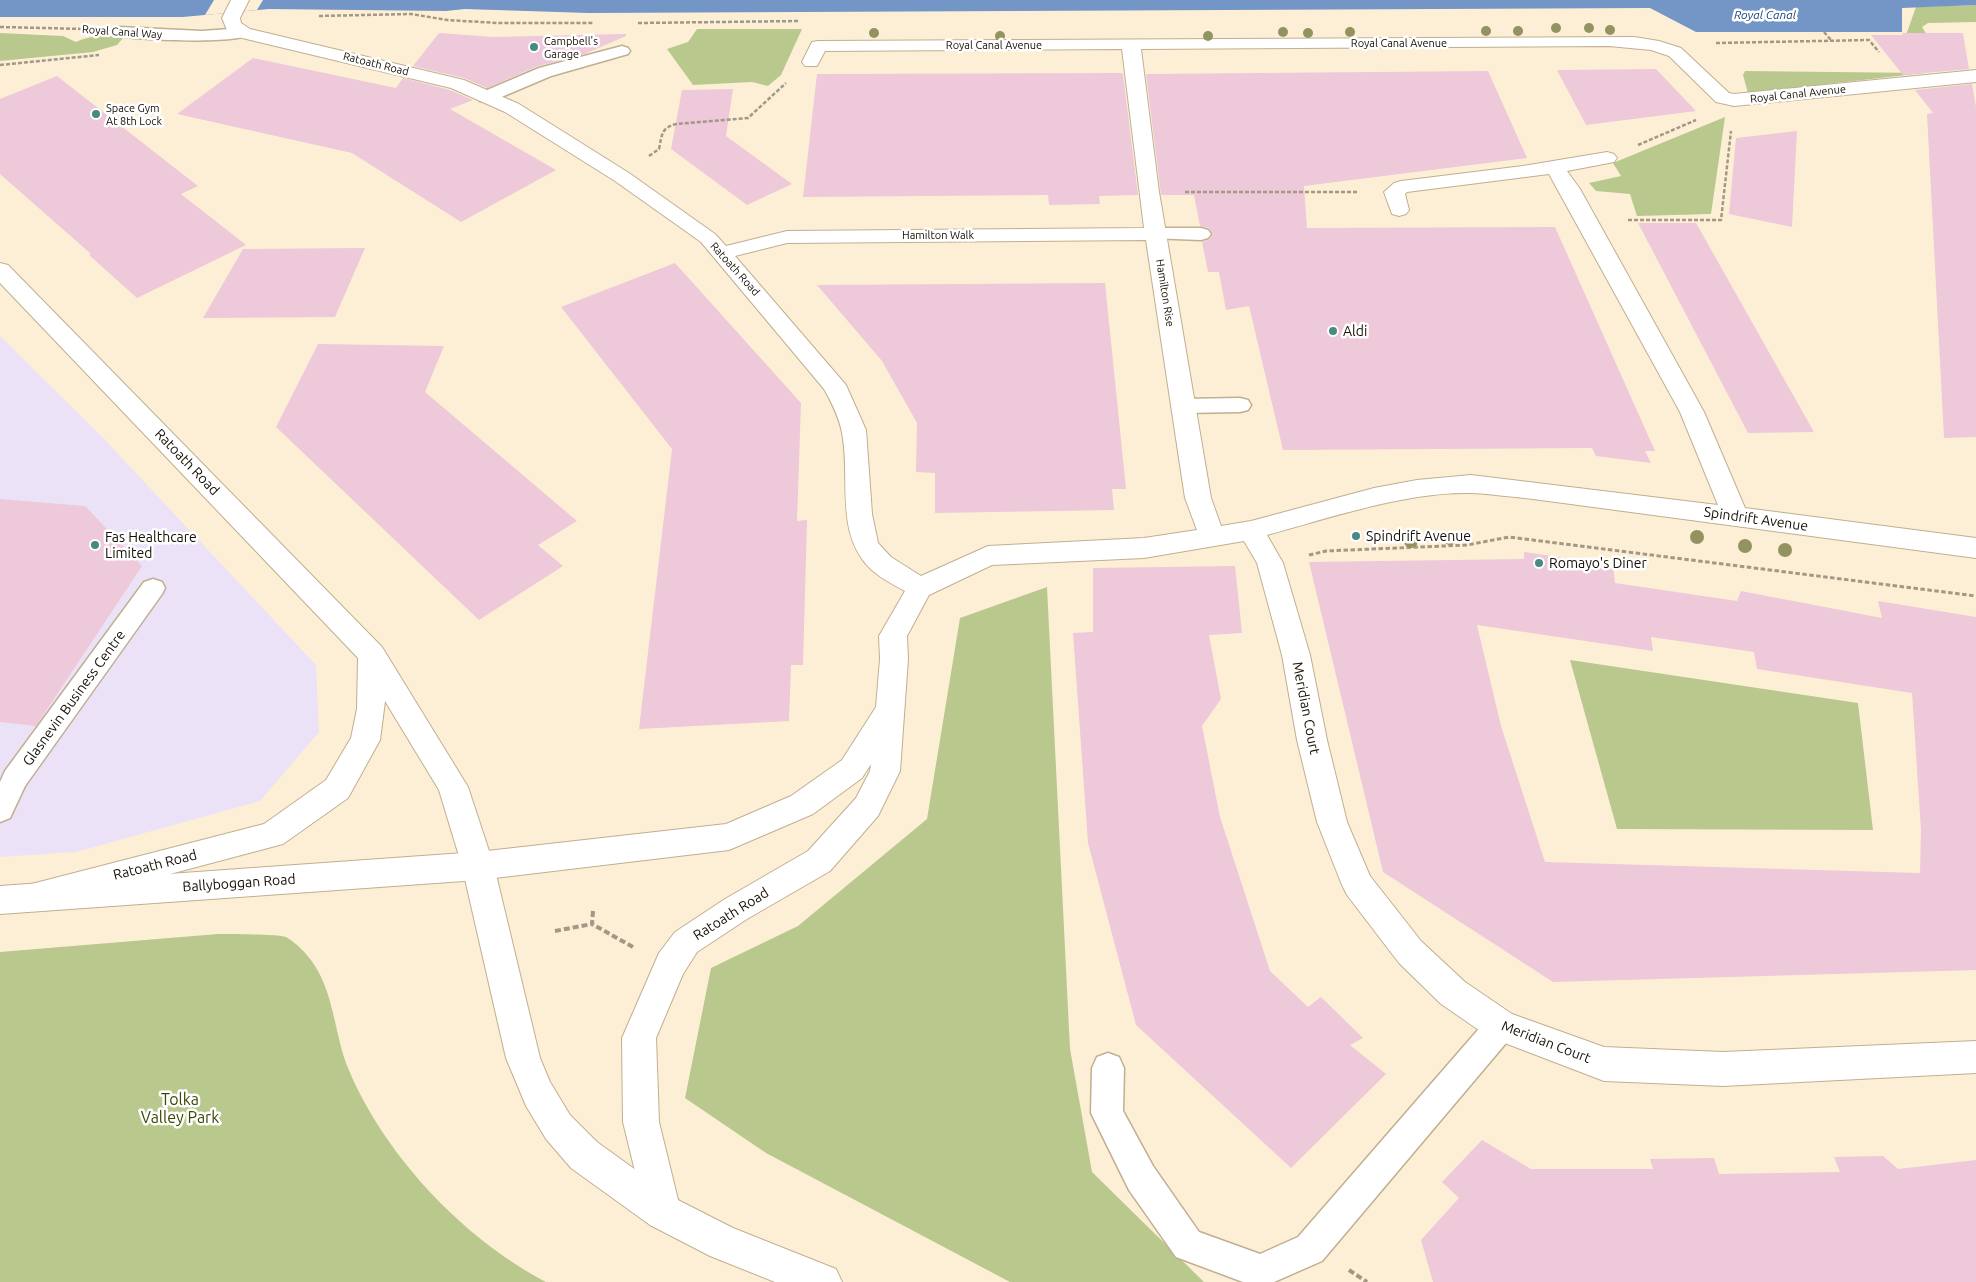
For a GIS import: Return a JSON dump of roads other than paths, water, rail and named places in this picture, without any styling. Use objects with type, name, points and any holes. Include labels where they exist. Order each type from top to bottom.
[{"type":"street","points":[[237,26],[240,0]]},
{"type":"street","name":"Ratoath Road","points":[[237,26],[457,84],[512,108],[611,170],[708,238],[834,384],[849,413],[856,438],[862,532],[870,552],[888,568],[920,588],[893,636],[885,771],[867,807],[819,861],[736,909],[686,942],[671,964],[639,1038],[641,1122],[664,1212]]},
{"type":"street","name":"Royal Canal Avenue","points":[[811,62],[818,46],[1609,41],[1648,44],[1667,48],[1729,99],[1976,76]]},
{"type":"street","name":"Hamilton Rise","points":[[1131,45],[1149,192],[1198,498],[1213,536]]},
{"type":"street","points":[[1397,201],[1401,187],[1413,184],[1607,158]]},
{"type":"street","points":[[1555,166],[1570,188],[1692,412],[1735,516]]},
{"type":"street","name":"Hamilton Walk","points":[[722,252],[787,237],[1156,234]]},
{"type":"street","name":"Ratoath Road","points":[[0,270],[372,655],[453,787],[478,866],[522,1058],[538,1094],[558,1127],[584,1156],[664,1212],[723,1243],[823,1282]]},
{"type":"street","name":"Spindrift Avenue","points":[[920,588],[988,556],[1144,548],[1252,530],[1374,497],[1417,489],[1471,484],[1976,548]]},
{"type":"street","name":"Meridian Court","points":[[1252,530],[1270,563],[1296,655],[1312,740],[1332,822],[1358,885],[1410,952],[1453,992],[1501,1026],[1604,1064],[1723,1069],[1976,1057]]},
{"type":"street","name":"Ratoath Road","points":[[14,899],[272,835],[280,830],[337,789],[365,740],[371,709],[372,655]]},
{"type":"street","name":"Ratoath Road","points":[[478,866],[729,837],[802,805],[852,769],[890,709]]},
{"type":"street","name":"Ballyboggan Road","points":[[14,899],[478,866]]},
{"type":"lane","name":"Royal Canal Way","points":[[119,32],[202,36],[237,26]]},
{"type":"lane","points":[[486,97],[545,72],[622,51]]},
{"type":"lane","points":[[1156,234],[1201,234]]},
{"type":"lane","points":[[1183,406],[1240,405]]},
{"type":"lane","name":"Glasnevin Business Centre","points":[[0,810],[15,779],[153,588]]},
{"type":"lane","points":[[1108,1068],[1107,1113],[1141,1178],[1188,1245],[1260,1271],[1310,1249],[1501,1026]]},
{"type":"water","name":"Royal Canal","points":[[0,0],[1976,0],[1976,5],[1902,8],[1902,32],[1696,32],[1650,8],[588,13],[465,9],[446,11],[269,9],[183,17],[0,17]]},
{"type":"place","name":"Campbell's Garage","points":[[534,47]]},
{"type":"place","name":"Space Gym At 8th Lock","points":[[96,114]]},
{"type":"place","name":"Aldi","points":[[1333,331]]},
{"type":"place","name":"Spindrift Avenue","points":[[1356,536]]},
{"type":"place","name":"Fas Healthcare Limited","points":[[95,545]]},
{"type":"place","name":"Romayo's Diner","points":[[1539,563]]},
{"type":"park label","name":"Tolka Valley Park","points":[[180,1109]]}]
